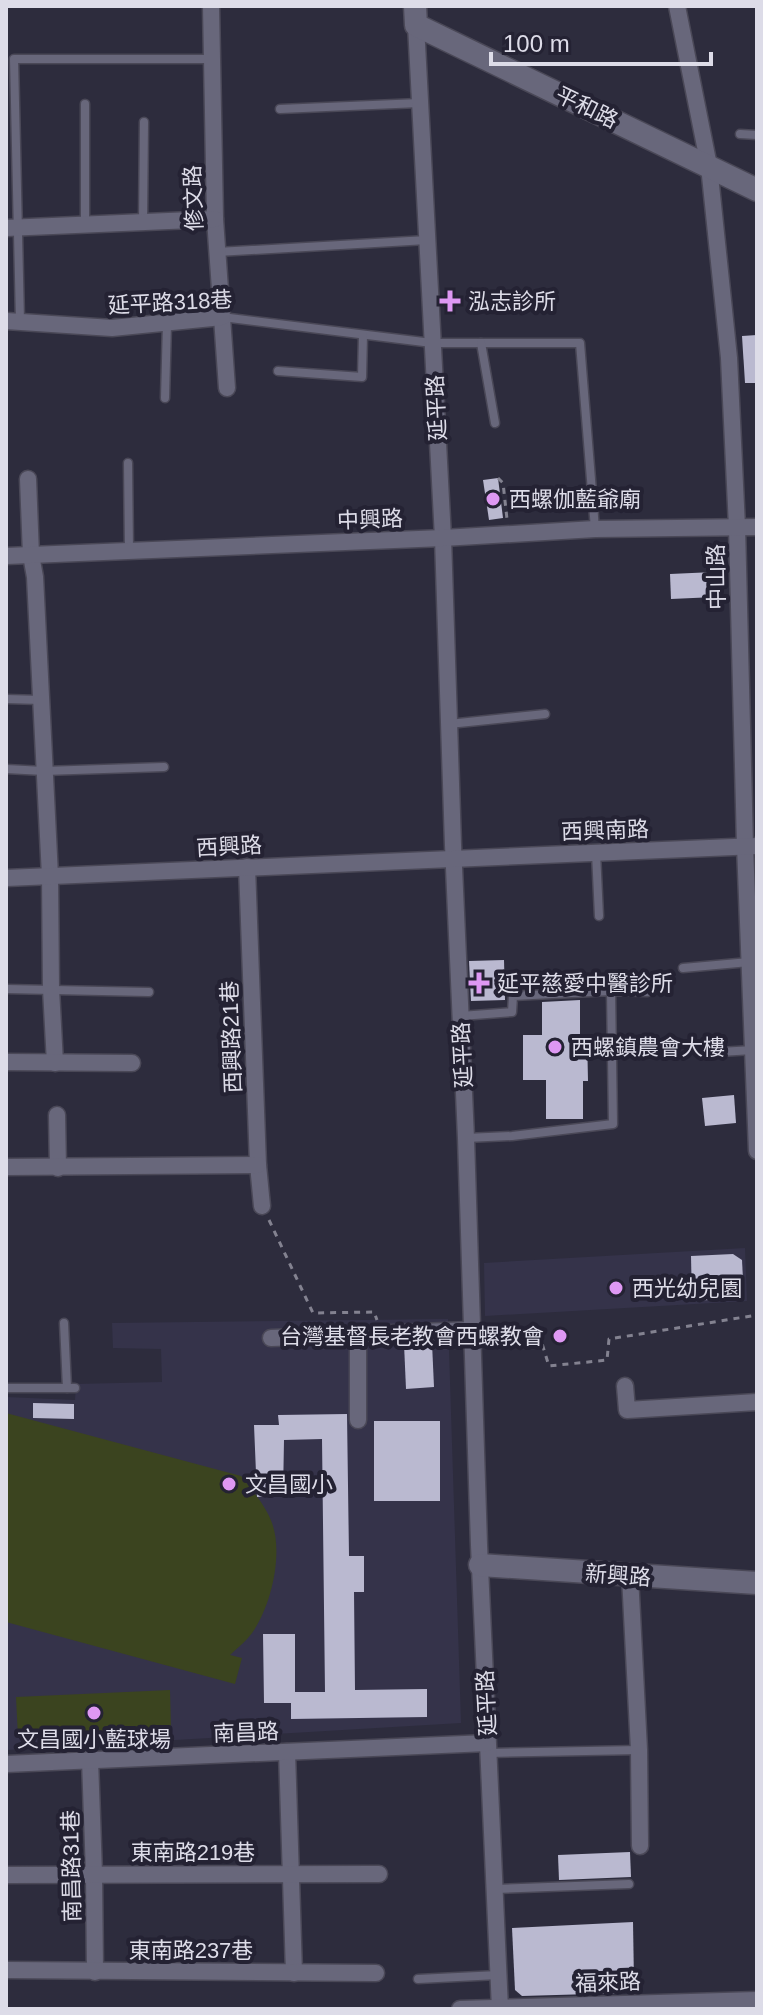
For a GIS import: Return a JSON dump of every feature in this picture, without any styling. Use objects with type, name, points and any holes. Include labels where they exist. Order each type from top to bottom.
[{"type":"main road","name":"平和路","points":[[416,16],[757,190]]},
{"type":"main road","name":"新興路","points":[[480,1565],[757,1583]]},
{"type":"street","name":"修文路","points":[[211,6],[215,219],[227,388]]},
{"type":"street","name":"中山路","points":[[677,6],[709,166],[729,358],[751,846],[749,962],[757,1151]]},
{"type":"street","name":"延平路","points":[[416,16],[443,538],[480,1565],[500,2008]]},
{"type":"street","points":[[12,227],[215,219]]},
{"type":"street","name":"延平路318巷","points":[[13,321],[112,328],[222,317]]},
{"type":"street","points":[[28,479],[50,876],[55,1063]]},
{"type":"street","name":"中興路","points":[[6,556],[595,529],[757,527]]},
{"type":"street","name":"西興南路","points":[[454,858],[751,846]]},
{"type":"street","name":"西興路","points":[[6,878],[454,858]]},
{"type":"street","name":"西興路21巷","points":[[247,867],[262,1206]]},
{"type":"street","points":[[6,1062],[132,1063]]},
{"type":"street","points":[[57,1115],[58,1168]]},
{"type":"street","points":[[6,1167],[258,1165]]},
{"type":"street","points":[[358,1336],[358,1420]]},
{"type":"street","points":[[271,1338],[472,1336]]},
{"type":"street","points":[[625,1386],[627,1410],[757,1402]]},
{"type":"street","points":[[630,1576],[639,1750],[640,1846]]},
{"type":"street","name":"南昌路","points":[[6,1764],[287,1752],[488,1748]]},
{"type":"street","points":[[287,1752],[294,1973]]},
{"type":"street","name":"南昌路31巷","points":[[90,1760],[95,1972]]},
{"type":"street","name":"東南路219巷","points":[[6,1875],[379,1874]]},
{"type":"street","name":"東南路237巷","points":[[6,1970],[376,1973]]},
{"type":"street","name":"福來路","points":[[460,2009],[757,2000]]},
{"type":"lane","points":[[13,321],[10,59],[212,59]]},
{"type":"lane","points":[[280,109],[420,103]]},
{"type":"lane","points":[[85,104],[85,224]]},
{"type":"lane","points":[[143,222],[144,122]]},
{"type":"lane","points":[[740,134],[757,135]]},
{"type":"lane","points":[[217,252],[427,240]]},
{"type":"lane","name":"延平路318巷","points":[[222,317],[432,343],[580,343],[595,529]]},
{"type":"lane","points":[[165,398],[167,323]]},
{"type":"lane","points":[[278,371],[362,377],[363,335]]},
{"type":"lane","points":[[481,343],[495,423]]},
{"type":"lane","points":[[128,463],[129,551]]},
{"type":"lane","points":[[6,699],[41,700]]},
{"type":"lane","points":[[449,724],[545,714]]},
{"type":"lane","points":[[6,769],[44,771],[164,767]]},
{"type":"lane","points":[[596,852],[599,916]]},
{"type":"lane","points":[[683,968],[749,962]]},
{"type":"lane","points":[[6,989],[149,992]]},
{"type":"lane","points":[[466,1138],[613,1124],[611,991]]},
{"type":"lane","points":[[461,1016],[512,1012],[513,996],[647,992]]},
{"type":"lane","points":[[703,1053],[753,1050]]},
{"type":"lane","points":[[6,1388],[71,1388],[64,1323]]},
{"type":"lane","points":[[488,1748],[639,1750]]},
{"type":"lane","points":[[495,1889],[629,1884]]},
{"type":"lane","points":[[418,1979],[499,1975]]},
{"type":"path","points":[[498,478],[503,483],[509,535]]},
{"type":"path","points":[[262,1206],[313,1313],[374,1312],[382,1335]]},
{"type":"path","points":[[472,1336],[540,1337],[549,1366],[607,1360],[609,1339],[757,1315]]},
{"type":"shaded area","name":"西光幼兒園","points":[[745,1248],[747,1301],[485,1316],[484,1263]]},
{"type":"shaded area","name":"文昌國小","points":[[448,1319],[461,1723],[6,1750],[6,1397],[75,1400],[76,1384],[162,1382],[161,1349],[113,1348],[112,1323]]},
{"type":"green space","points":[[6,1413],[241,1476],[272,1523],[276,1551],[273,1583],[263,1614],[248,1638],[230,1655],[242,1658],[235,1684],[6,1622]]},
{"type":"green space","name":"文昌國小藍球場","points":[[170,1690],[171,1729],[18,1737],[16,1697]]},
{"type":"building","points":[[757,335],[757,383],[745,383],[742,336]]},
{"type":"building","name":"西螺伽藍爺廟","points":[[498,478],[503,518],[489,520],[483,480]]},
{"type":"building","points":[[714,572],[715,597],[671,599],[670,574]]},
{"type":"building","points":[[504,960],[505,1000],[471,1001],[469,961]]},
{"type":"building","name":"西螺鎮農會大樓","points":[[580,1000],[580,1034],[587,1034],[588,1081],[583,1081],[583,1119],[546,1119],[546,1080],[523,1080],[523,1035],[542,1035],[542,1002]]},
{"type":"building","points":[[734,1095],[736,1123],[705,1126],[702,1098]]},
{"type":"building","points":[[733,1254],[742,1260],[744,1298],[692,1301],[691,1256]]},
{"type":"building","points":[[432,1343],[434,1387],[406,1389],[404,1344]]},
{"type":"building","points":[[33,1403],[74,1404],[74,1419],[33,1418]]},
{"type":"building","points":[[347,1414],[349,1556],[364,1556],[364,1592],[354,1592],[355,1690],[427,1689],[427,1717],[291,1719],[291,1703],[264,1703],[263,1634],[295,1634],[295,1692],[325,1692],[322,1439],[284,1440],[283,1495],[257,1497],[254,1425],[279,1425],[278,1415]]},
{"type":"building","points":[[374,1421],[440,1421],[440,1501],[374,1501]]},
{"type":"building","points":[[630,1852],[631,1877],[559,1880],[558,1855]]},
{"type":"building","points":[[633,1922],[634,1982],[625,1993],[522,1996],[515,1990],[512,1928]]},
{"type":"place","name":"泓志診所","points":[[450,301]]},
{"type":"place","name":"西螺伽藍爺廟","points":[[493,499]]},
{"type":"place","name":"延平慈愛中醫診所","points":[[479,983]]},
{"type":"place","name":"西螺鎮農會大樓","points":[[555,1047]]},
{"type":"place","name":"西光幼兒園","points":[[616,1288]]},
{"type":"place","name":"台灣基督長老教會西螺教會","points":[[560,1336]]},
{"type":"place","name":"文昌國小","points":[[229,1484]]},
{"type":"place","name":"文昌國小藍球場","points":[[94,1713]]}]
